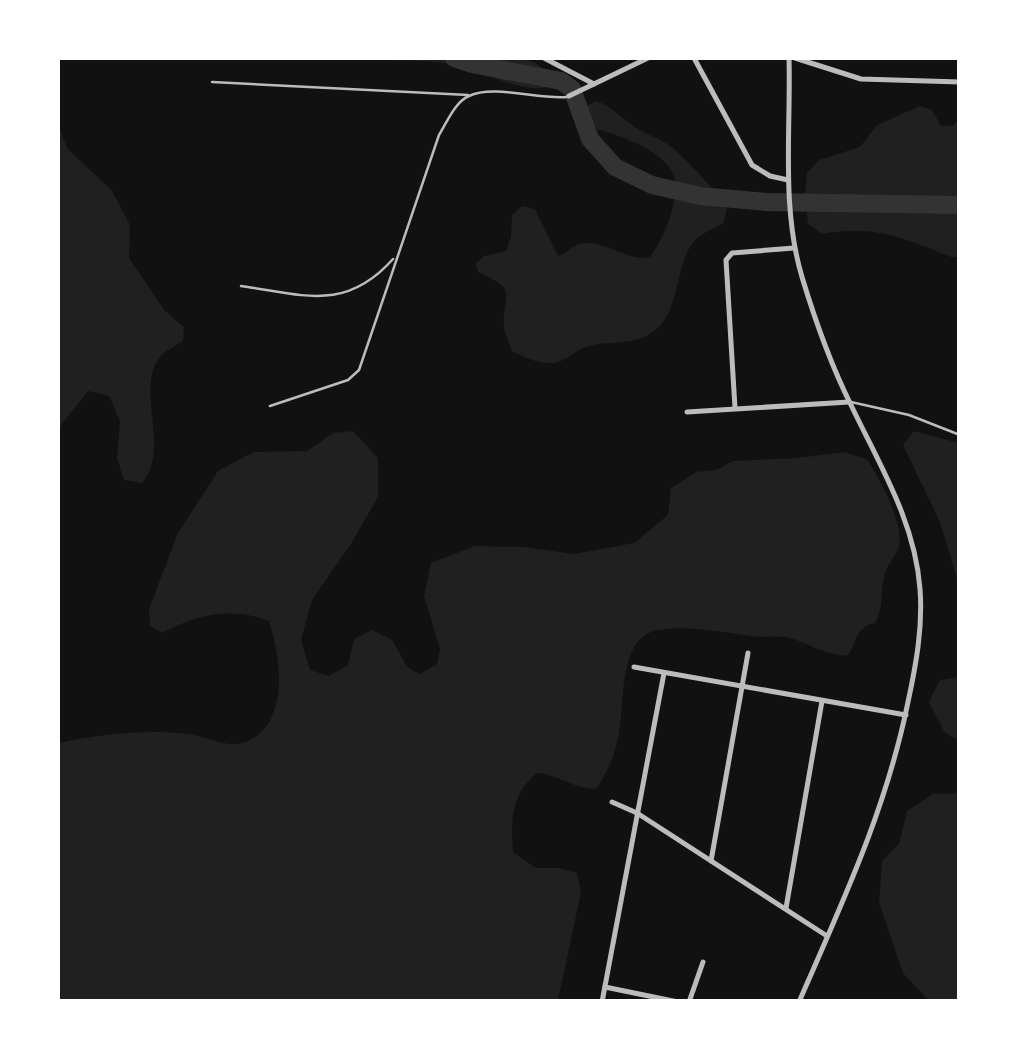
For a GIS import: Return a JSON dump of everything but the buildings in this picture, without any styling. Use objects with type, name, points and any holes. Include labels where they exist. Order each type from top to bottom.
[{"type":"street","points":[[544,58],[596,85]]},
{"type":"street","points":[[569,96],[648,58]]},
{"type":"street","points":[[694,58],[752,165],[789,181]]},
{"type":"street","points":[[799,1002],[876,825],[906,715],[920,629],[920,588],[912,542],[898,500],[849,402],[794,248],[789,181],[792,58],[861,80],[960,82]]},
{"type":"street","points":[[735,408],[728,255],[794,248]]},
{"type":"street","points":[[687,412],[849,402]]},
{"type":"street","points":[[711,861],[748,653]]},
{"type":"street","points":[[634,667],[906,715]]},
{"type":"street","points":[[602,1002],[664,673]]},
{"type":"street","points":[[786,908],[822,701]]},
{"type":"street","points":[[612,802],[637,813],[828,936]]},
{"type":"street","points":[[689,1002],[703,962]]},
{"type":"street","points":[[605,987],[678,1002]]},
{"type":"lane","points":[[212,82],[569,96]]},
{"type":"lane","points":[[270,406],[348,380],[359,370],[439,135],[458,104],[469,95]]},
{"type":"lane","points":[[242,286],[314,296],[350,293],[374,281],[394,258]]},
{"type":"lane","points":[[849,402],[909,414],[960,435]]},
{"type":"shaded area","points":[[344,58],[517,58],[534,62],[550,74],[551,86],[529,88],[447,63]]},
{"type":"shaded area","points":[[596,101],[676,151],[727,210],[723,223],[696,239],[688,250],[668,314],[650,334],[591,345],[557,362],[537,362],[512,351],[504,328],[505,289],[478,272],[476,263],[484,256],[506,251],[512,215],[522,206],[535,209],[558,256],[588,243],[641,258],[650,257],[673,207],[674,176],[659,157],[619,136],[581,126],[576,120],[577,111]]},
{"type":"shaded area","points":[[920,106],[932,110],[941,126],[952,126],[959,120],[959,257],[873,232],[822,234],[808,224],[807,173],[819,160],[860,147],[877,125]]},
{"type":"shaded area","points":[[58,124],[67,148],[112,191],[130,225],[129,258],[165,311],[184,327],[183,341],[163,354],[152,373],[154,454],[142,483],[124,480],[117,458],[120,421],[109,396],[88,391],[58,429]]},
{"type":"shaded area","points":[[353,431],[378,458],[378,497],[312,600],[301,640],[310,670],[329,676],[348,665],[354,639],[372,630],[392,640],[408,668],[420,674],[437,664],[440,649],[424,596],[431,563],[475,546],[574,554],[634,543],[668,515],[671,488],[696,472],[716,470],[733,461],[844,452],[868,460],[895,516],[898,549],[885,573],[878,617],[860,631],[848,655],[826,652],[785,637],[693,629],[658,630],[645,635],[630,657],[616,747],[596,789],[537,773],[528,781],[514,808],[513,852],[536,868],[577,873],[581,892],[558,1001],[58,1001],[58,743],[156,732],[236,744],[258,735],[269,723],[278,690],[277,654],[269,621],[241,614],[215,615],[162,633],[150,626],[149,609],[178,533],[218,471],[254,452],[307,451],[333,433]]},
{"type":"shaded area","points":[[914,431],[959,443],[959,585],[940,522],[903,445]]},
{"type":"shaded area","points":[[960,677],[959,740],[945,733],[929,702],[940,680]]},
{"type":"shaded area","points":[[959,793],[959,1001],[929,1001],[903,973],[879,903],[882,861],[899,844],[907,811],[933,794]]},
{"type":"waterway","points":[[454,58],[561,81],[572,89],[590,139],[615,167],[652,185],[700,196],[766,202],[960,205]]}]
